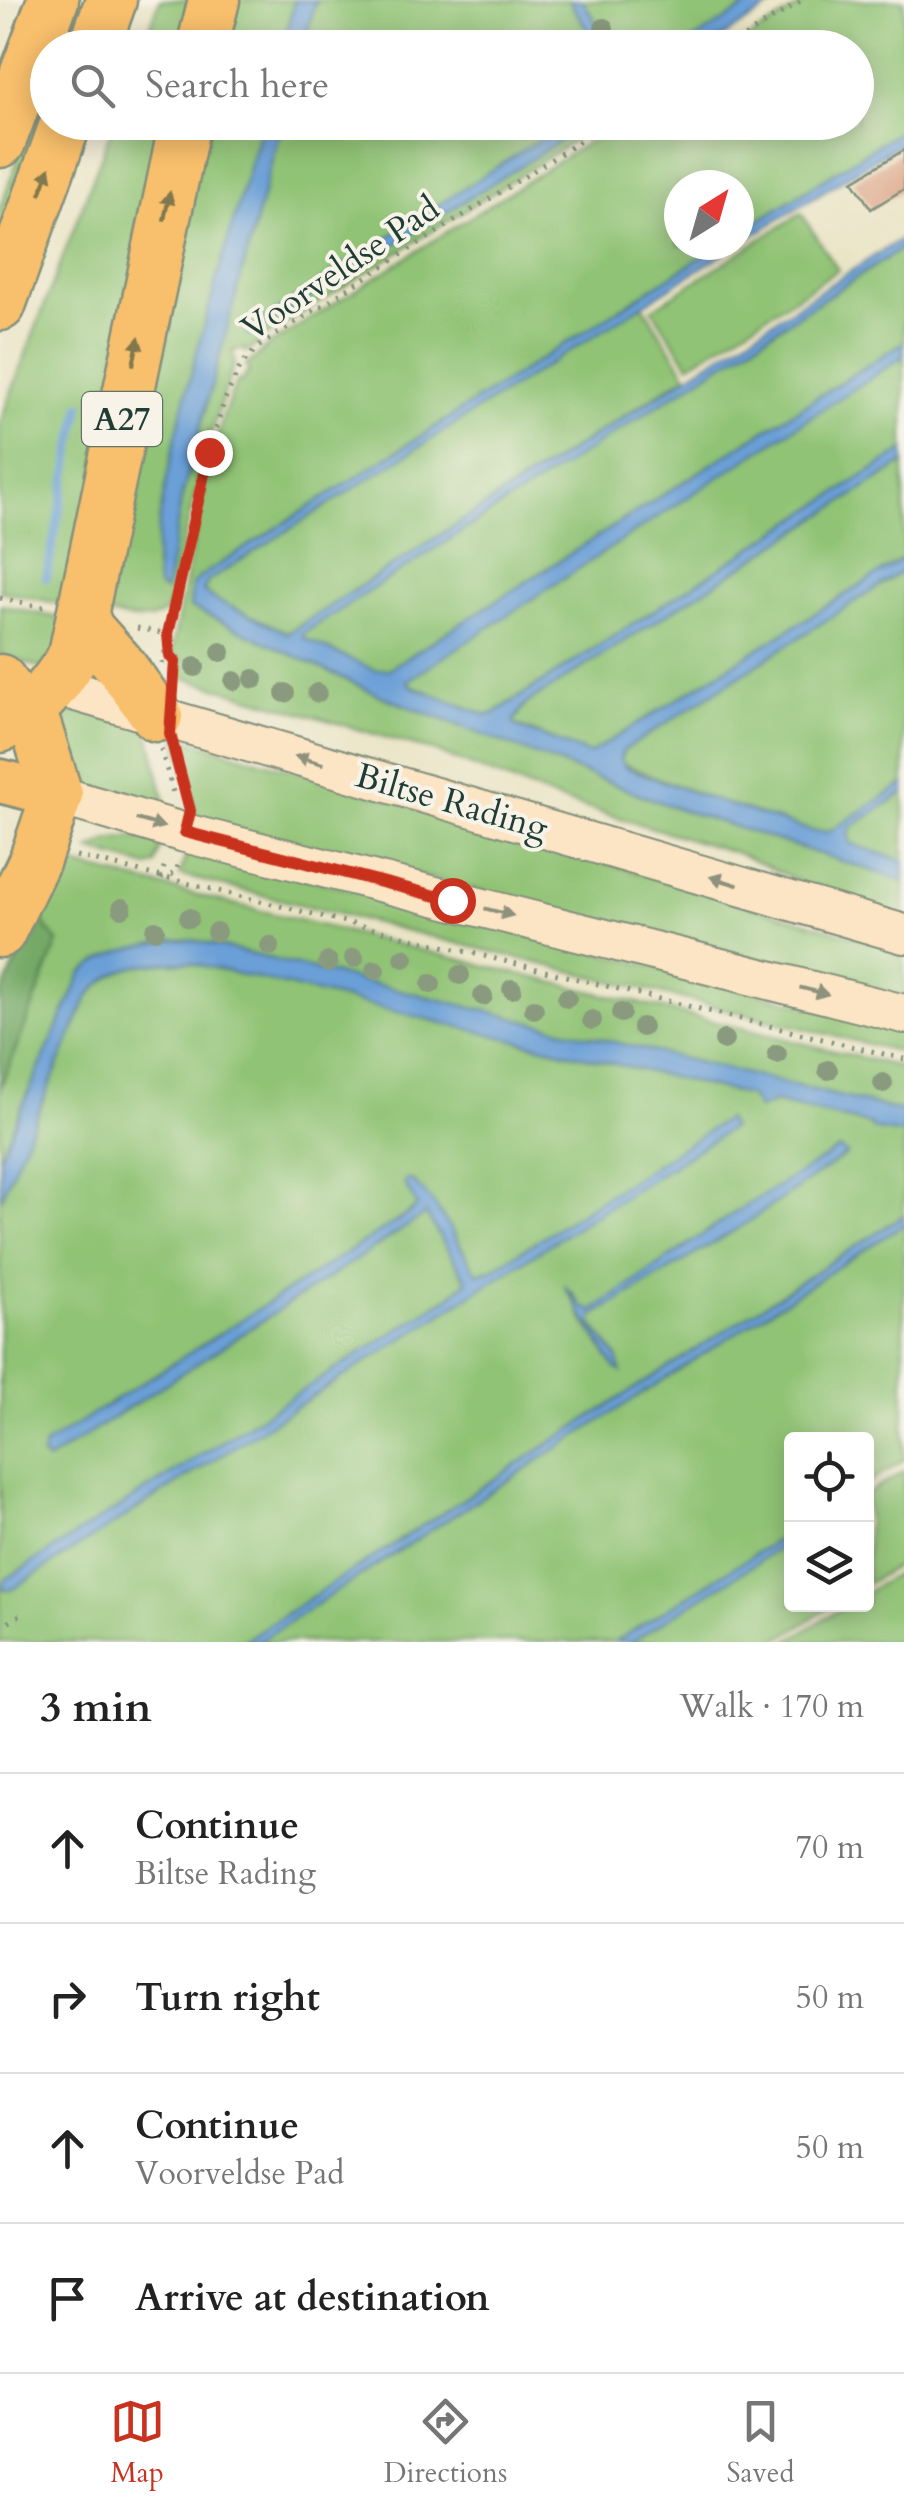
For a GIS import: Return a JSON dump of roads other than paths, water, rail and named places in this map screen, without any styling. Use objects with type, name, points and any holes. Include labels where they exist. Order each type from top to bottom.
[{"type":"highway","points":[[42,30],[53,0]]},
{"type":"highway","points":[[100,30],[111,0]]},
{"type":"highway","points":[[206,30],[214,0]]},
{"type":"highway","points":[[0,142],[30,62]]},
{"type":"highway","points":[[0,304],[59,140]]},
{"type":"highway","name":"A27","points":[[21,701],[74,654],[182,140]]},
{"type":"highway","points":[[83,615],[88,630],[164,718]]},
{"type":"highway","points":[[0,932],[39,847],[57,795],[36,727],[21,701]]},
{"type":"main road","name":"Biltse Rading","points":[[0,670],[21,701],[164,718],[904,934]]},
{"type":"main road","points":[[0,781],[179,831],[904,1014]]},
{"type":"water","points":[[295,0],[316,0],[308,30],[287,30]]},
{"type":"water","points":[[569,0],[582,0],[601,30],[588,30]]},
{"type":"water","points":[[757,0],[781,0],[734,30],[710,30]]},
{"type":"water","points":[[904,128],[904,141],[754,235],[754,223]]},
{"type":"water","points":[[257,140],[277,140],[182,496],[166,590],[160,589],[156,560],[161,508],[214,289]]},
{"type":"water","points":[[539,140],[562,140],[249,336],[247,332]]},
{"type":"water","points":[[904,237],[904,247],[304,633],[303,638],[374,670],[389,669],[904,342],[904,356],[407,681],[411,686],[486,715],[493,714],[904,450],[904,463],[526,704],[513,722],[517,727],[589,754],[904,558],[904,570],[623,751],[620,758],[625,767],[812,831],[829,832],[904,784],[904,793],[851,827],[848,835],[851,844],[904,861],[904,881],[676,808],[381,696],[190,607],[192,585],[200,577],[697,260],[713,260],[208,581],[203,591],[216,600],[288,633]]},
{"type":"water","points":[[172,940],[193,940],[904,1112],[904,1134],[774,1102],[758,1109],[750,1096],[188,962],[159,963],[118,972],[86,1001],[0,1200],[0,1156],[82,973],[113,954]]},
{"type":"water","points":[[726,1119],[731,1128],[11,1590],[3,1589],[5,1580],[449,1297],[467,1281],[426,1214],[47,1461],[42,1456],[46,1444],[411,1212],[417,1206],[404,1183],[408,1179],[437,1209],[478,1274],[493,1269]]},
{"type":"water","points":[[839,1149],[847,1154],[742,1226],[593,1316],[592,1325],[617,1357],[621,1371],[615,1368],[564,1285],[583,1307],[592,1311],[734,1213]]},
{"type":"water","points":[[904,1215],[904,1224],[258,1642],[242,1642]]},
{"type":"water","points":[[784,1535],[784,1545],[631,1642],[615,1642]]},
{"type":"waterway","points":[[46,578],[81,405]]}]
